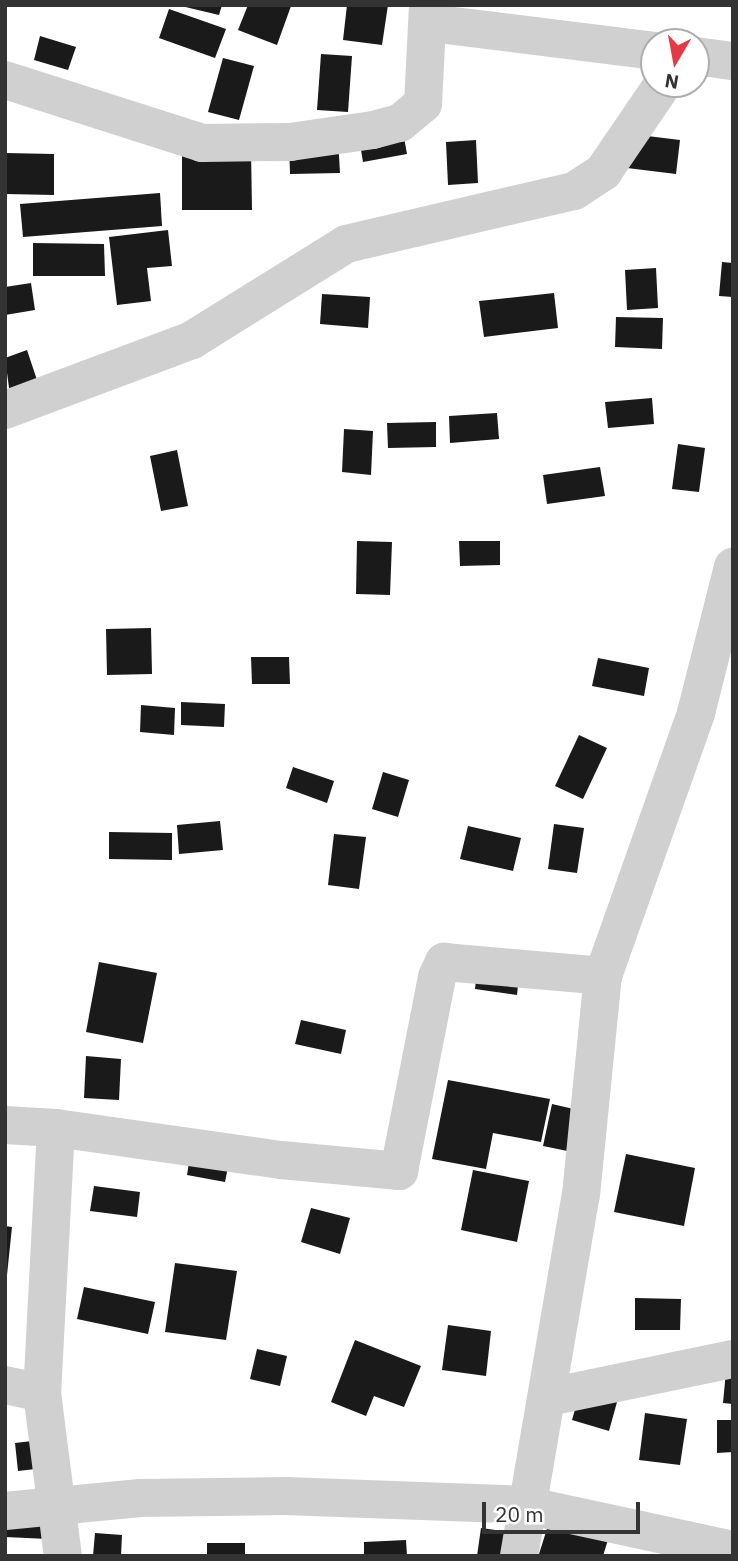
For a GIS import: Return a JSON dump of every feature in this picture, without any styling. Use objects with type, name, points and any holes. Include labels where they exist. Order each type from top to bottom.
[{"type":"street","points":[[5,80],[182,139],[302,140],[373,130],[416,115],[427,93],[429,14],[640,49]]},
{"type":"street","points":[[710,58],[733,61]]},
{"type":"street","points":[[5,410],[192,340],[346,244],[574,191],[603,172],[653,98]]},
{"type":"street","points":[[519,1556],[525,1505],[549,1397],[580,1195],[603,976],[696,713],[733,567]]},
{"type":"street","points":[[5,1125],[56,1128],[281,1160],[399,1171],[437,977],[444,962],[603,976]]},
{"type":"street","points":[[56,1128],[42,1393],[59,1504],[63,1556]]},
{"type":"street","points":[[549,1397],[733,1359]]},
{"type":"street","points":[[5,1385],[42,1393]]},
{"type":"street","points":[[5,1511],[59,1504],[285,1496],[525,1505],[733,1550]]},
{"type":"building","points":[[177,5],[222,5],[219,15]]},
{"type":"building","points":[[248,5],[291,6],[277,45],[238,30]]},
{"type":"building","points":[[347,5],[388,5],[382,45],[343,40]]},
{"type":"building","points":[[169,9],[226,29],[215,58],[159,38]]},
{"type":"building","points":[[40,36],[76,47],[68,70],[34,60]]},
{"type":"building","points":[[321,54],[352,56],[348,112],[317,110]]},
{"type":"building","points":[[223,58],[254,66],[239,120],[208,112]]},
{"type":"building","points":[[403,132],[407,154],[363,162],[359,138]]},
{"type":"building","points":[[623,133],[680,140],[676,174],[619,167]]},
{"type":"building","points":[[338,139],[340,173],[290,174],[289,141]]},
{"type":"building","points":[[476,140],[478,183],[448,185],[446,142]]},
{"type":"building","points":[[251,150],[252,210],[182,210],[182,151]]},
{"type":"building","points":[[5,153],[54,154],[54,195],[5,194]]},
{"type":"building","points":[[160,193],[162,226],[23,237],[20,204]]},
{"type":"building","points":[[168,230],[172,266],[147,268],[151,301],[117,305],[109,237]]},
{"type":"building","points":[[33,243],[104,244],[105,276],[33,276]]},
{"type":"building","points":[[722,262],[733,263],[733,297],[719,296]]},
{"type":"building","points":[[656,268],[658,308],[627,310],[625,270]]},
{"type":"building","points":[[31,283],[35,310],[5,315],[5,287]]},
{"type":"building","points":[[554,293],[558,328],[484,337],[479,301]]},
{"type":"building","points":[[322,294],[370,297],[368,328],[320,324]]},
{"type":"building","points":[[616,317],[663,318],[662,349],[615,347]]},
{"type":"building","points":[[27,350],[39,386],[10,395],[5,358]]},
{"type":"building","points":[[652,398],[654,424],[608,428],[605,402]]},
{"type":"building","points":[[497,413],[499,439],[450,443],[449,416]]},
{"type":"building","points":[[436,422],[436,447],[388,448],[387,423]]},
{"type":"building","points":[[344,429],[373,431],[371,475],[342,472]]},
{"type":"building","points":[[678,444],[705,448],[699,492],[672,489]]},
{"type":"building","points":[[177,450],[188,506],[161,511],[150,456]]},
{"type":"building","points":[[600,467],[605,496],[547,504],[543,475]]},
{"type":"building","points":[[357,541],[392,542],[390,595],[356,594]]},
{"type":"building","points":[[459,541],[500,541],[500,565],[460,566]]},
{"type":"building","points":[[151,628],[152,674],[107,675],[106,629]]},
{"type":"building","points":[[251,657],[289,657],[290,684],[252,684]]},
{"type":"building","points":[[598,658],[649,668],[644,696],[592,686]]},
{"type":"building","points":[[181,702],[225,704],[224,727],[181,725]]},
{"type":"building","points":[[141,705],[175,708],[174,735],[140,732]]},
{"type":"building","points":[[579,735],[607,748],[583,799],[555,786]]},
{"type":"building","points":[[293,767],[334,781],[327,803],[286,788]]},
{"type":"building","points":[[383,772],[409,780],[398,817],[372,809]]},
{"type":"building","points":[[220,821],[223,850],[179,854],[177,825]]},
{"type":"building","points":[[554,824],[584,828],[577,873],[548,869]]},
{"type":"building","points":[[468,826],[521,838],[513,871],[460,859]]},
{"type":"building","points":[[109,832],[172,833],[172,860],[109,859]]},
{"type":"building","points":[[334,834],[366,837],[359,889],[328,885]]},
{"type":"building","points":[[478,961],[520,966],[517,995],[475,989]]},
{"type":"building","points":[[99,962],[157,973],[143,1043],[86,1032]]},
{"type":"building","points":[[301,1020],[346,1030],[341,1054],[295,1044]]},
{"type":"building","points":[[86,1056],[121,1059],[119,1100],[84,1098]]},
{"type":"building","points":[[448,1080],[550,1099],[541,1142],[493,1133],[486,1169],[432,1159]]},
{"type":"building","points":[[552,1104],[591,1113],[582,1154],[543,1146]]},
{"type":"building","points":[[191,1150],[230,1157],[225,1182],[187,1175]]},
{"type":"building","points":[[626,1154],[695,1168],[684,1226],[614,1212]]},
{"type":"building","points":[[473,1170],[529,1181],[517,1242],[461,1230]]},
{"type":"building","points":[[94,1186],[140,1192],[137,1217],[90,1211]]},
{"type":"building","points":[[311,1208],[350,1218],[340,1254],[301,1242]]},
{"type":"building","points":[[5,1226],[12,1227],[7,1275],[5,1275]]},
{"type":"building","points":[[175,1263],[237,1271],[226,1340],[165,1332]]},
{"type":"building","points":[[84,1287],[155,1302],[148,1334],[77,1319]]},
{"type":"building","points":[[635,1298],[681,1299],[680,1330],[635,1330]]},
{"type":"building","points":[[448,1325],[491,1331],[486,1376],[442,1370]]},
{"type":"building","points":[[355,1340],[421,1366],[404,1407],[374,1396],[366,1416],[331,1402]]},
{"type":"building","points":[[257,1349],[287,1356],[280,1386],[250,1379]]},
{"type":"building","points":[[726,1371],[733,1372],[733,1404],[723,1403]]},
{"type":"building","points":[[580,1392],[617,1402],[609,1431],[572,1420]]},
{"type":"building","points":[[645,1413],[687,1419],[680,1465],[639,1460]]},
{"type":"building","points":[[717,1420],[733,1420],[733,1452],[717,1453]]},
{"type":"building","points":[[49,1439],[53,1467],[18,1471],[15,1443]]},
{"type":"building","points":[[5,1510],[49,1512],[48,1539],[5,1537]]},
{"type":"building","points":[[552,1513],[610,1533],[603,1556],[539,1554]]},
{"type":"building","points":[[481,1528],[517,1533],[514,1556],[477,1556]]},
{"type":"building","points":[[95,1533],[122,1535],[121,1556],[93,1556]]},
{"type":"building","points":[[406,1540],[407,1556],[364,1556],[364,1542]]},
{"type":"building","points":[[207,1543],[245,1543],[245,1556],[207,1556]]}]
